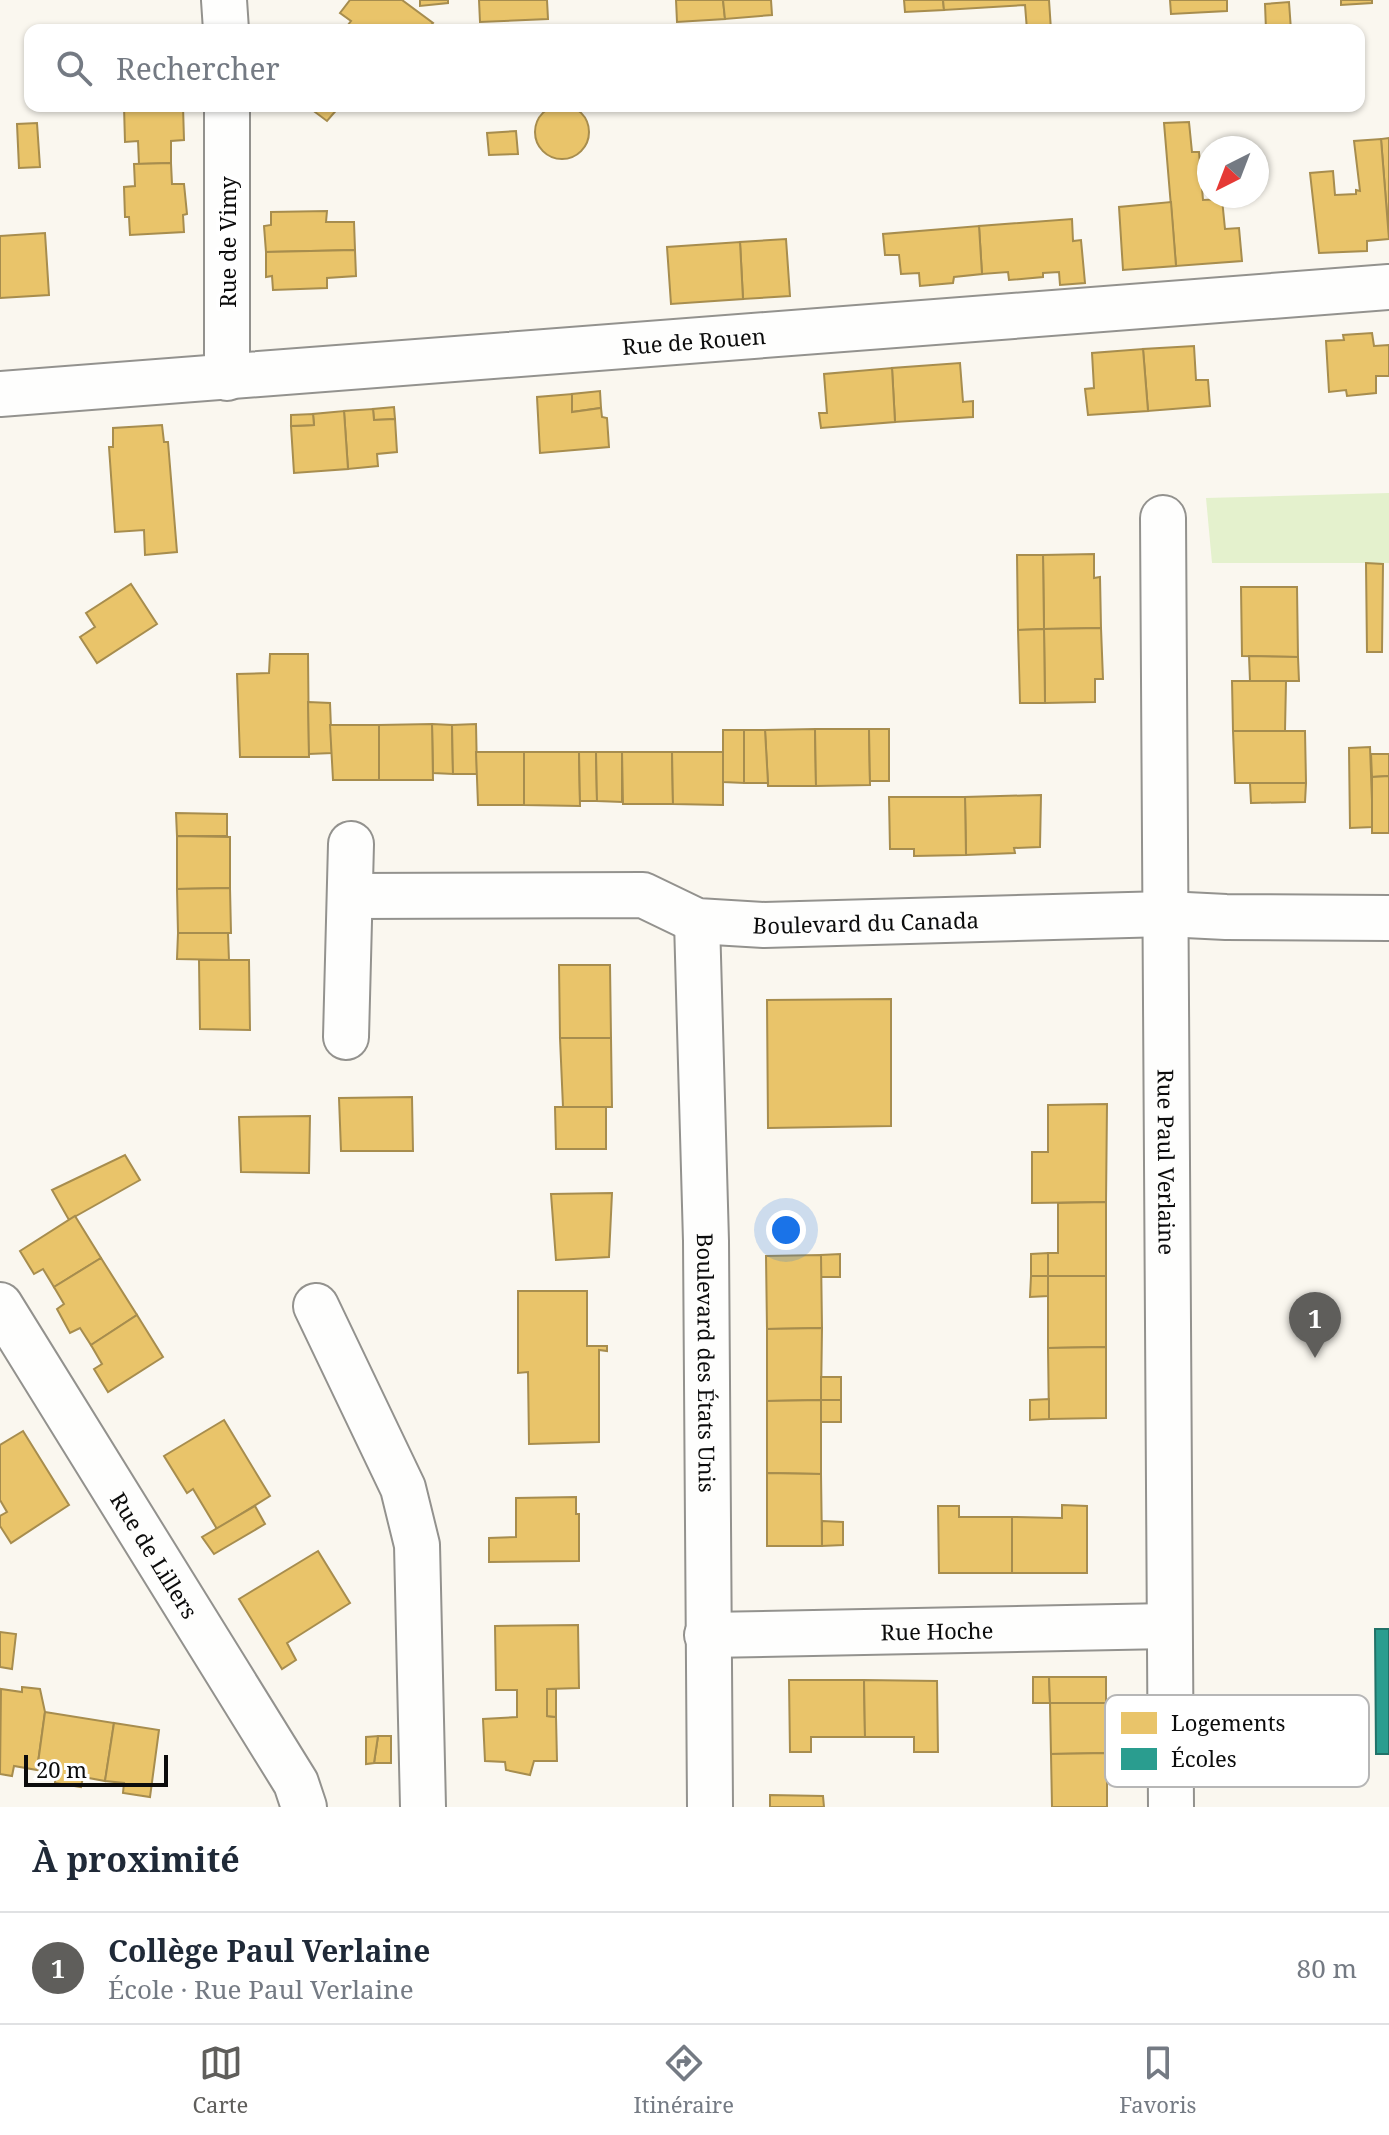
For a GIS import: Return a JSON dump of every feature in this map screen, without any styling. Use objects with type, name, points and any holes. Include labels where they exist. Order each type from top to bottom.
[{"type":"street","points":[[224,0],[226,24]]},
{"type":"street","name":"Rue de Vimy","points":[[227,112],[227,378]]},
{"type":"street","name":"Rue de Rouen","points":[[0,394],[1389,287]]},
{"type":"street","name":"Rue Paul Verlaine","points":[[1163,518],[1169,1695]]},
{"type":"street","points":[[346,1037],[351,844]]},
{"type":"street","name":"Boulevard du Canada","points":[[350,896],[643,895],[697,921],[764,925],[1166,914],[1389,918]]},
{"type":"street","name":"Boulevard des États Unis","points":[[697,921],[706,1241],[710,1807]]},
{"type":"street","name":"Rue de Lillers","points":[[0,1305],[296,1783],[304,1807]]},
{"type":"street","points":[[316,1306],[403,1488],[417,1545],[423,1807]]},
{"type":"street","name":"Rue Hoche","points":[[707,1635],[1168,1626]]},
{"type":"street","name":"Rue Paul Verlaine","points":[[1171,1787],[1171,1807]]},
{"type":"green space","points":[[1389,493],[1389,563],[1212,563],[1206,498]]},
{"type":"building: Logements","points":[[350,0],[402,0],[433,23],[349,24],[351,21],[340,13]]},
{"type":"building: Logements","points":[[420,0],[448,0],[448,3],[420,6]]},
{"type":"building: Logements","points":[[479,0],[547,0],[548,19],[480,22]]},
{"type":"building: Logements","points":[[676,0],[723,0],[725,19],[677,22]]},
{"type":"building: Logements","points":[[723,0],[771,0],[772,15],[725,19]]},
{"type":"building: Logements","points":[[904,0],[943,0],[944,10],[905,12]]},
{"type":"building: Logements","points":[[943,0],[1049,0],[1051,24],[1027,24],[1025,5],[944,10]]},
{"type":"building: Logements","points":[[1170,0],[1227,0],[1227,11],[1171,14]]},
{"type":"building: Logements","points":[[1341,0],[1372,0],[1372,3],[1341,5]]},
{"type":"building: Logements","points":[[1289,2],[1291,24],[1266,24],[1265,4]]},
{"type":"building: Logements","points":[[124,112],[183,112],[184,140],[171,141],[171,163],[139,164],[138,141],[125,142]]},
{"type":"building: Logements","points":[[315,112],[335,112],[327,121]]},
{"type":"building: Logements","points":[[544,112],[580,112],[587,121],[587,143],[573,157],[551,157],[537,143],[537,121]]},
{"type":"building: Logements","points":[[1189,122],[1192,152],[1197,152],[1197,208],[1223,208],[1225,229],[1239,228],[1242,261],[1176,266],[1164,123]]},
{"type":"building: Logements","points":[[37,123],[40,167],[19,168],[17,124]]},
{"type":"building: Logements","points":[[516,131],[518,154],[489,155],[487,133]]},
{"type":"building: Logements","points":[[1389,138],[1389,239],[1381,139]]},
{"type":"building: Logements","points":[[1381,139],[1389,239],[1367,241],[1367,251],[1319,253],[1310,173],[1333,171],[1335,195],[1356,194],[1356,190],[1360,191],[1354,141]]},
{"type":"building: Logements","points":[[171,163],[172,184],[184,184],[187,214],[183,215],[184,232],[130,235],[129,217],[125,217],[124,187],[135,186],[134,164]]},
{"type":"building: Logements","points":[[1171,202],[1176,266],[1123,270],[1119,207]]},
{"type":"building: Logements","points":[[327,211],[326,222],[354,222],[355,250],[266,252],[264,226],[271,225],[271,212]]},
{"type":"building: Logements","points":[[1072,219],[1073,241],[1081,240],[1085,283],[1060,285],[1059,272],[1043,273],[1043,277],[1009,280],[1008,272],[982,274],[979,226]]},
{"type":"building: Logements","points":[[979,226],[982,274],[954,277],[953,283],[920,286],[919,273],[901,274],[899,255],[885,255],[883,234]]},
{"type":"building: Logements","points":[[45,233],[49,295],[0,298],[0,236]]},
{"type":"building: Logements","points":[[786,239],[790,296],[743,299],[740,242]]},
{"type":"building: Logements","points":[[740,242],[743,299],[671,304],[667,247]]},
{"type":"building: Logements","points":[[355,250],[356,276],[327,278],[327,288],[273,290],[272,276],[266,277],[266,252]]},
{"type":"building: Logements","points":[[1372,333],[1374,346],[1389,345],[1389,376],[1376,376],[1376,393],[1347,396],[1346,390],[1329,392],[1326,341],[1344,340],[1343,335]]},
{"type":"building: Logements","points":[[1194,346],[1196,380],[1208,380],[1210,406],[1148,411],[1143,349]]},
{"type":"building: Logements","points":[[1143,349],[1148,411],[1088,415],[1085,389],[1094,388],[1092,353]]},
{"type":"building: Logements","points":[[960,363],[963,402],[973,401],[973,417],[895,422],[892,368]]},
{"type":"building: Logements","points":[[892,368],[895,422],[821,428],[819,413],[827,413],[824,374]]},
{"type":"building: Logements","points":[[600,391],[601,408],[572,412],[572,394]]},
{"type":"building: Logements","points":[[572,394],[572,412],[601,408],[602,417],[607,418],[609,447],[540,453],[537,397]]},
{"type":"building: Logements","points":[[394,407],[395,419],[374,420],[373,409]]},
{"type":"building: Logements","points":[[373,409],[374,420],[395,419],[397,452],[377,454],[378,466],[348,469],[344,411]]},
{"type":"building: Logements","points":[[344,411],[348,469],[294,473],[291,426],[314,425],[313,414]]},
{"type":"building: Logements","points":[[313,414],[314,425],[291,426],[291,415]]},
{"type":"building: Logements","points":[[162,425],[164,442],[168,442],[177,552],[145,555],[144,530],[115,532],[109,447],[113,447],[113,428]]},
{"type":"building: Logements","points":[[1094,554],[1094,578],[1100,577],[1101,628],[1044,629],[1043,555]]},
{"type":"building: Logements","points":[[1017,555],[1043,555],[1044,629],[1018,630]]},
{"type":"building: Logements","points":[[1366,563],[1383,564],[1382,652],[1367,652]]},
{"type":"building: Logements","points":[[131,584],[157,624],[97,663],[80,637],[95,627],[86,613]]},
{"type":"building: Logements","points":[[1241,587],[1297,587],[1298,657],[1242,656]]},
{"type":"building: Logements","points":[[1101,628],[1103,679],[1095,679],[1095,702],[1045,703],[1044,629]]},
{"type":"building: Logements","points":[[1044,629],[1045,703],[1020,703],[1018,630]]},
{"type":"building: Logements","points":[[270,654],[308,654],[309,757],[240,757],[237,674],[269,673]]},
{"type":"building: Logements","points":[[1249,656],[1298,657],[1299,681],[1250,681]]},
{"type":"building: Logements","points":[[1232,681],[1286,681],[1285,731],[1233,731]]},
{"type":"building: Logements","points":[[308,702],[330,703],[332,753],[309,754]]},
{"type":"building: Logements","points":[[432,724],[452,725],[453,774],[433,773]]},
{"type":"building: Logements","points":[[432,724],[433,780],[379,780],[379,725]]},
{"type":"building: Logements","points":[[476,724],[477,774],[453,774],[452,725]]},
{"type":"building: Logements","points":[[330,725],[379,725],[379,780],[333,780]]},
{"type":"building: Logements","points":[[815,729],[816,786],[768,786],[765,730]]},
{"type":"building: Logements","points":[[815,729],[869,729],[870,785],[816,786]]},
{"type":"building: Logements","points":[[869,729],[889,729],[889,781],[870,781]]},
{"type":"building: Logements","points":[[723,730],[744,730],[744,783],[723,782]]},
{"type":"building: Logements","points":[[744,730],[765,730],[768,783],[744,783]]},
{"type":"building: Logements","points":[[1233,731],[1305,731],[1306,783],[1235,783]]},
{"type":"building: Logements","points":[[1370,747],[1373,827],[1350,828],[1349,748]]},
{"type":"building: Logements","points":[[476,752],[524,752],[524,805],[478,805]]},
{"type":"building: Logements","points":[[524,752],[579,752],[580,806],[524,805]]},
{"type":"building: Logements","points":[[579,752],[596,752],[597,801],[580,801]]},
{"type":"building: Logements","points":[[596,752],[622,752],[622,802],[597,801]]},
{"type":"building: Logements","points":[[622,752],[672,752],[673,804],[623,804]]},
{"type":"building: Logements","points":[[672,752],[723,752],[723,805],[673,804]]},
{"type":"building: Logements","points":[[1371,754],[1389,754],[1389,776],[1372,777]]},
{"type":"building: Logements","points":[[1389,776],[1389,833],[1372,833],[1372,777]]},
{"type":"building: Logements","points":[[1250,783],[1306,783],[1305,802],[1251,803]]},
{"type":"building: Logements","points":[[1041,795],[1040,847],[1014,848],[1015,853],[966,855],[965,797]]},
{"type":"building: Logements","points":[[889,797],[965,797],[966,855],[914,856],[914,849],[890,849]]},
{"type":"building: Logements","points":[[176,813],[227,814],[227,836],[177,836]]},
{"type":"building: Logements","points":[[177,836],[230,837],[230,888],[177,889]]},
{"type":"building: Logements","points":[[230,888],[231,933],[178,933],[177,889]]},
{"type":"building: Logements","points":[[178,933],[228,933],[229,960],[177,959]]},
{"type":"building: Logements","points":[[199,960],[249,960],[250,1030],[200,1029]]},
{"type":"building: Logements","points":[[559,965],[610,965],[611,1038],[560,1038]]},
{"type":"building: Logements","points":[[891,999],[891,1126],[768,1128],[767,1000]]},
{"type":"building: Logements","points":[[560,1038],[611,1038],[612,1107],[563,1107]]},
{"type":"building: Logements","points":[[412,1097],[413,1151],[341,1151],[339,1098]]},
{"type":"building: Logements","points":[[1107,1104],[1106,1202],[1032,1203],[1032,1152],[1048,1152],[1048,1105]]},
{"type":"building: Logements","points":[[555,1107],[606,1107],[606,1149],[556,1149]]},
{"type":"building: Logements","points":[[310,1116],[309,1173],[241,1172],[239,1117]]},
{"type":"building: Logements","points":[[125,1155],[140,1180],[69,1220],[52,1190]]},
{"type":"building: Logements","points":[[612,1193],[609,1257],[556,1260],[551,1194]]},
{"type":"building: Logements","points":[[1106,1202],[1106,1276],[1048,1276],[1048,1253],[1058,1253],[1058,1203]]},
{"type":"building: Logements","points":[[75,1216],[101,1258],[54,1287],[43,1269],[34,1274],[20,1251]]},
{"type":"building: Logements","points":[[1048,1253],[1048,1276],[1031,1276],[1031,1254]]},
{"type":"building: Logements","points":[[840,1254],[840,1277],[821,1277],[821,1255]]},
{"type":"building: Logements","points":[[821,1255],[822,1328],[767,1329],[766,1256]]},
{"type":"building: Logements","points":[[101,1258],[137,1315],[91,1345],[80,1328],[70,1333],[57,1309],[64,1304],[54,1287]]},
{"type":"building: Logements","points":[[1031,1276],[1048,1276],[1048,1296],[1030,1297]]},
{"type":"building: Logements","points":[[1048,1276],[1106,1276],[1106,1347],[1048,1348]]},
{"type":"building: Logements","points":[[518,1291],[587,1291],[587,1346],[607,1346],[607,1351],[599,1350],[599,1442],[529,1444],[528,1372],[518,1373]]},
{"type":"building: Logements","points":[[137,1315],[163,1357],[108,1392],[94,1369],[102,1364],[91,1345]]},
{"type":"building: Logements","points":[[822,1328],[821,1400],[767,1401],[767,1329]]},
{"type":"building: Logements","points":[[1106,1347],[1106,1418],[1049,1419],[1048,1348]]},
{"type":"building: Logements","points":[[821,1377],[841,1377],[841,1400],[821,1400]]},
{"type":"building: Logements","points":[[1049,1399],[1049,1419],[1030,1420],[1030,1400]]},
{"type":"building: Logements","points":[[821,1400],[841,1400],[841,1422],[821,1422]]},
{"type":"building: Logements","points":[[821,1400],[821,1474],[767,1473],[767,1401]]},
{"type":"building: Logements","points":[[224,1420],[270,1496],[217,1529],[193,1489],[187,1493],[164,1456]]},
{"type":"building: Logements","points":[[23,1431],[69,1505],[11,1543],[0,1526],[0,1516],[7,1512],[0,1500],[0,1445]]},
{"type":"building: Logements","points":[[767,1473],[821,1474],[822,1546],[767,1546]]},
{"type":"building: Logements","points":[[576,1497],[579,1561],[489,1562],[489,1538],[516,1537],[516,1498]]},
{"type":"building: Logements","points":[[1062,1505],[1087,1506],[1087,1573],[1012,1573],[1012,1517],[1062,1518]]},
{"type":"building: Logements","points":[[255,1506],[265,1524],[214,1554],[202,1537]]},
{"type":"building: Logements","points":[[938,1506],[959,1506],[959,1517],[1012,1517],[1012,1573],[939,1573]]},
{"type":"building: Logements","points":[[822,1521],[843,1522],[843,1545],[822,1546]]},
{"type":"building: Logements","points":[[318,1551],[350,1603],[287,1643],[296,1660],[282,1669],[239,1599]]},
{"type":"building: Logements","points":[[578,1625],[579,1688],[547,1689],[547,1716],[556,1717],[557,1761],[534,1761],[530,1775],[506,1770],[505,1762],[485,1761],[483,1719],[517,1717],[517,1690],[496,1690],[495,1626]]},
{"type":"building: Logements","points":[[0,1632],[16,1634],[12,1669],[0,1667]]},
{"type":"building: Logements","points":[[1033,1677],[1049,1677],[1050,1703],[1033,1703]]},
{"type":"building: Logements","points":[[1049,1677],[1106,1677],[1105,1703],[1050,1703]]},
{"type":"building: Logements","points":[[789,1680],[864,1680],[865,1737],[811,1737],[811,1752],[790,1752]]},
{"type":"building: Logements","points":[[864,1680],[937,1681],[938,1752],[914,1752],[914,1737],[865,1737]]},
{"type":"building: Logements","points":[[22,1687],[40,1689],[45,1712],[37,1770],[14,1766],[12,1776],[0,1774],[1,1689],[22,1692]]},
{"type":"building: Logements","points":[[547,1689],[556,1689],[556,1717],[547,1716]]},
{"type":"building: Logements","points":[[1050,1703],[1105,1703],[1105,1753],[1051,1754]]},
{"type":"building: Logements","points":[[45,1712],[114,1723],[105,1781],[83,1777],[81,1787],[55,1783],[56,1773],[37,1770]]},
{"type":"building: Logements","points":[[114,1723],[159,1730],[150,1797],[123,1793],[124,1783],[105,1781]]},
{"type":"building: Logements","points":[[378,1736],[391,1736],[391,1763],[374,1763]]},
{"type":"building: Logements","points":[[378,1736],[374,1763],[366,1764],[366,1737]]},
{"type":"building: Logements","points":[[1105,1753],[1107,1807],[1052,1807],[1051,1754]]},
{"type":"building: Logements","points":[[770,1795],[823,1796],[824,1807],[770,1807]]},
{"type":"building: Écoles","points":[[1375,1629],[1389,1629],[1389,1754],[1376,1754]]},
{"type":"place","name":"Collège Paul Verlaine","points":[[1315,1358]]}]
